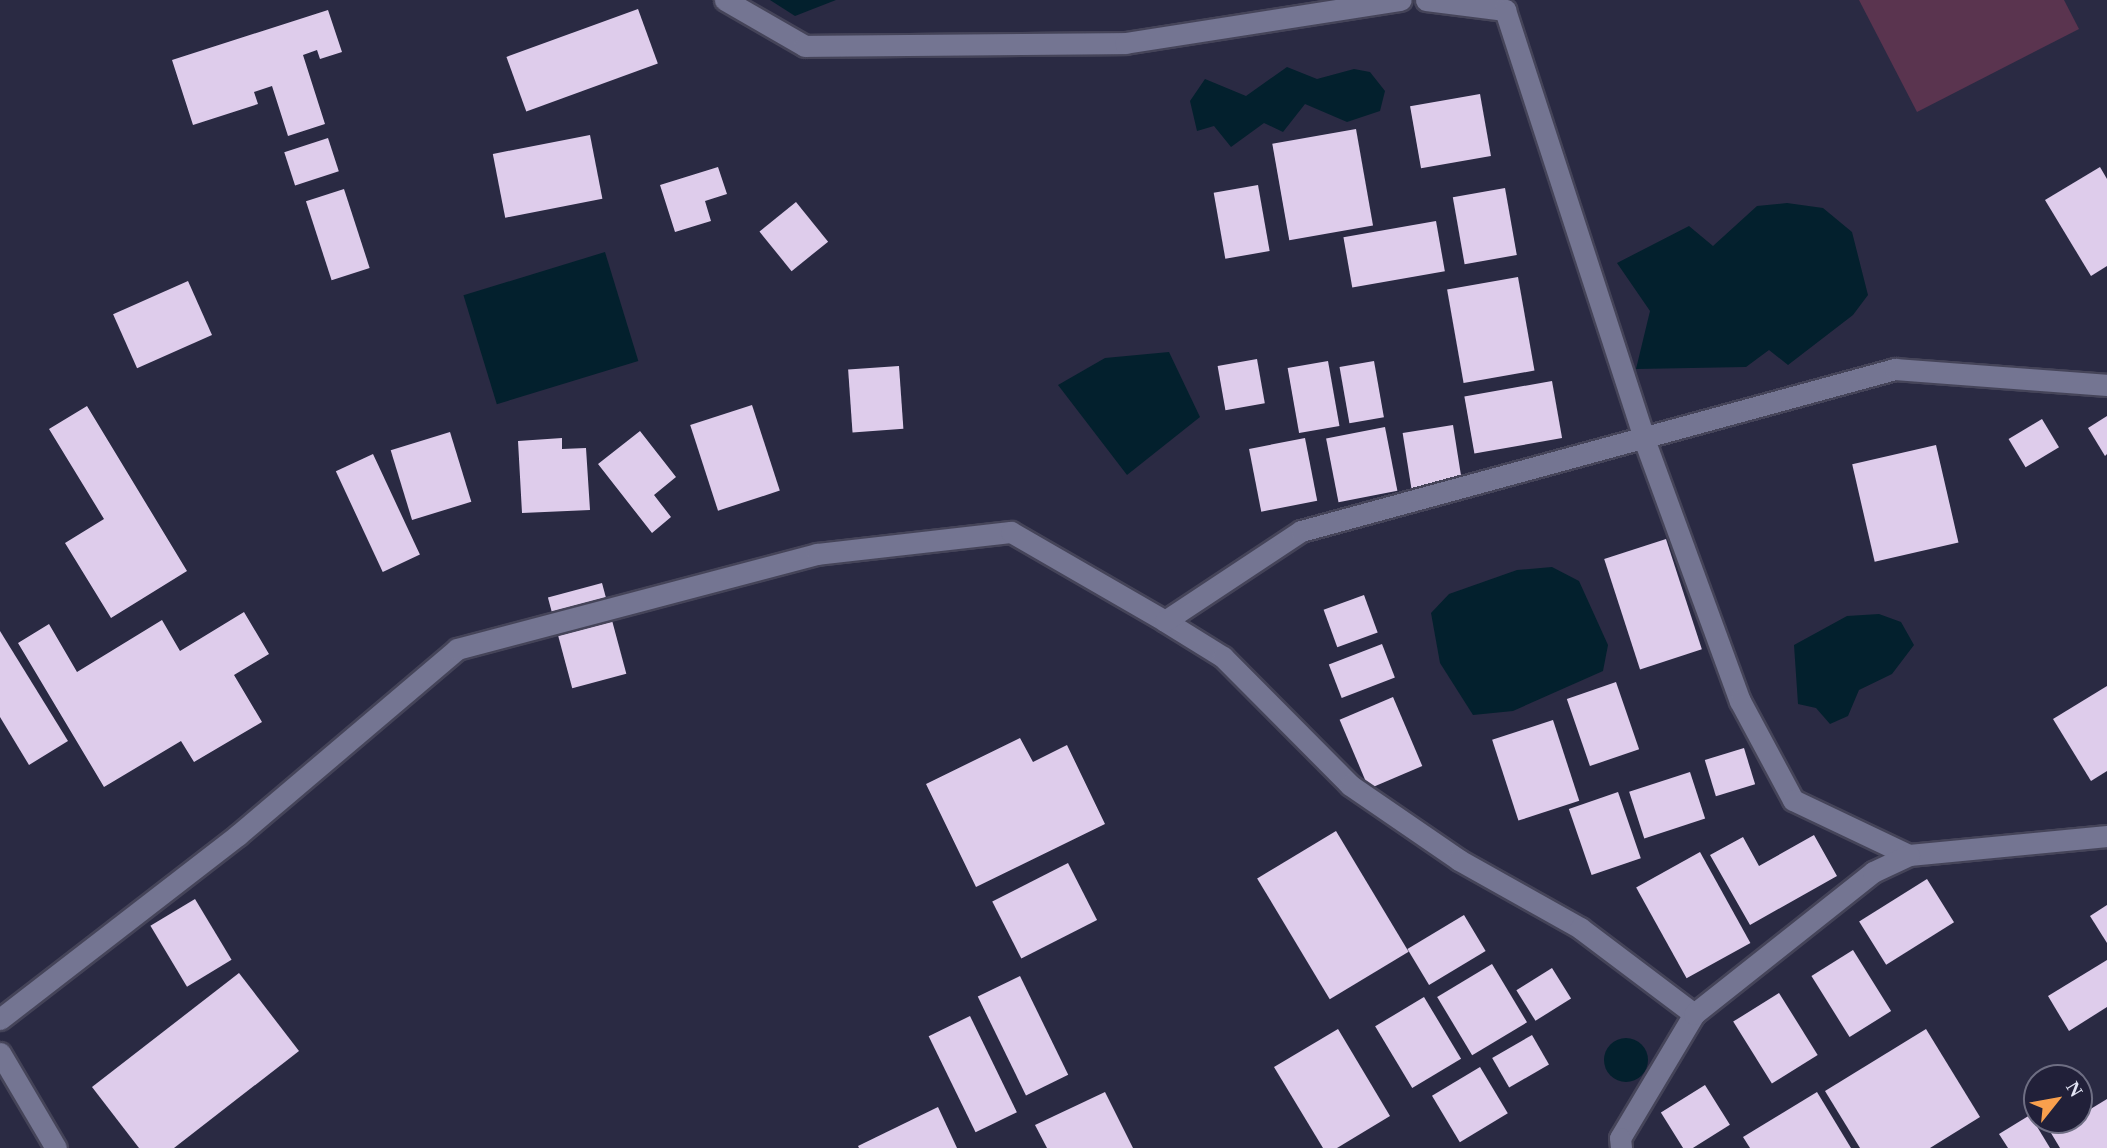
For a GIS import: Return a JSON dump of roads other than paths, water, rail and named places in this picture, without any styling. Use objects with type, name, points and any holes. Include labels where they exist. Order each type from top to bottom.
[{"type":"street","points":[[725,0],[805,46],[1125,43],[1401,0]]},
{"type":"street","points":[[1426,0],[1512,5],[1644,439],[1740,701],[1793,800],[1909,855]]},
{"type":"street","points":[[1165,621],[1301,531],[1895,369],[2107,385]]},
{"type":"street","points":[[0,1019],[238,835],[457,649],[817,554],[1011,531],[1223,656],[1350,785],[1459,860],[1580,928],[1694,1014]]},
{"type":"street","points":[[1621,1148],[1620,1138],[1694,1014],[1873,872],[1909,855],[2107,836]]},
{"type":"street","points":[[0,1053],[56,1148]]},
{"type":"water","points":[[770,0],[836,0],[795,16]]},
{"type":"water","points":[[1287,67],[1317,79],[1354,69],[1370,72],[1385,91],[1380,111],[1347,122],[1305,104],[1283,132],[1264,123],[1231,147],[1214,126],[1197,131],[1190,101],[1205,79],[1246,96]]},
{"type":"water","points":[[1787,203],[1823,208],[1852,232],[1868,295],[1853,315],[1788,365],[1769,350],[1746,367],[1636,369],[1650,311],[1617,263],[1689,226],[1713,246],[1757,206]]},
{"type":"water","points":[[605,252],[638,361],[497,404],[463,295]]},
{"type":"water","points":[[1169,352],[1200,417],[1127,475],[1058,385],[1105,358]]},
{"type":"water","points":[[1552,567],[1579,581],[1608,645],[1603,671],[1513,711],[1473,715],[1440,663],[1431,613],[1449,594],[1517,570]]},
{"type":"water","points":[[1879,614],[1901,622],[1914,645],[1892,674],[1859,690],[1848,716],[1830,724],[1816,708],[1798,704],[1794,645],[1847,616]]},
{"type":"water","points":[[1626,1038],[1642,1044],[1648,1060],[1642,1076],[1626,1082],[1610,1076],[1604,1060],[1610,1044]]}]
